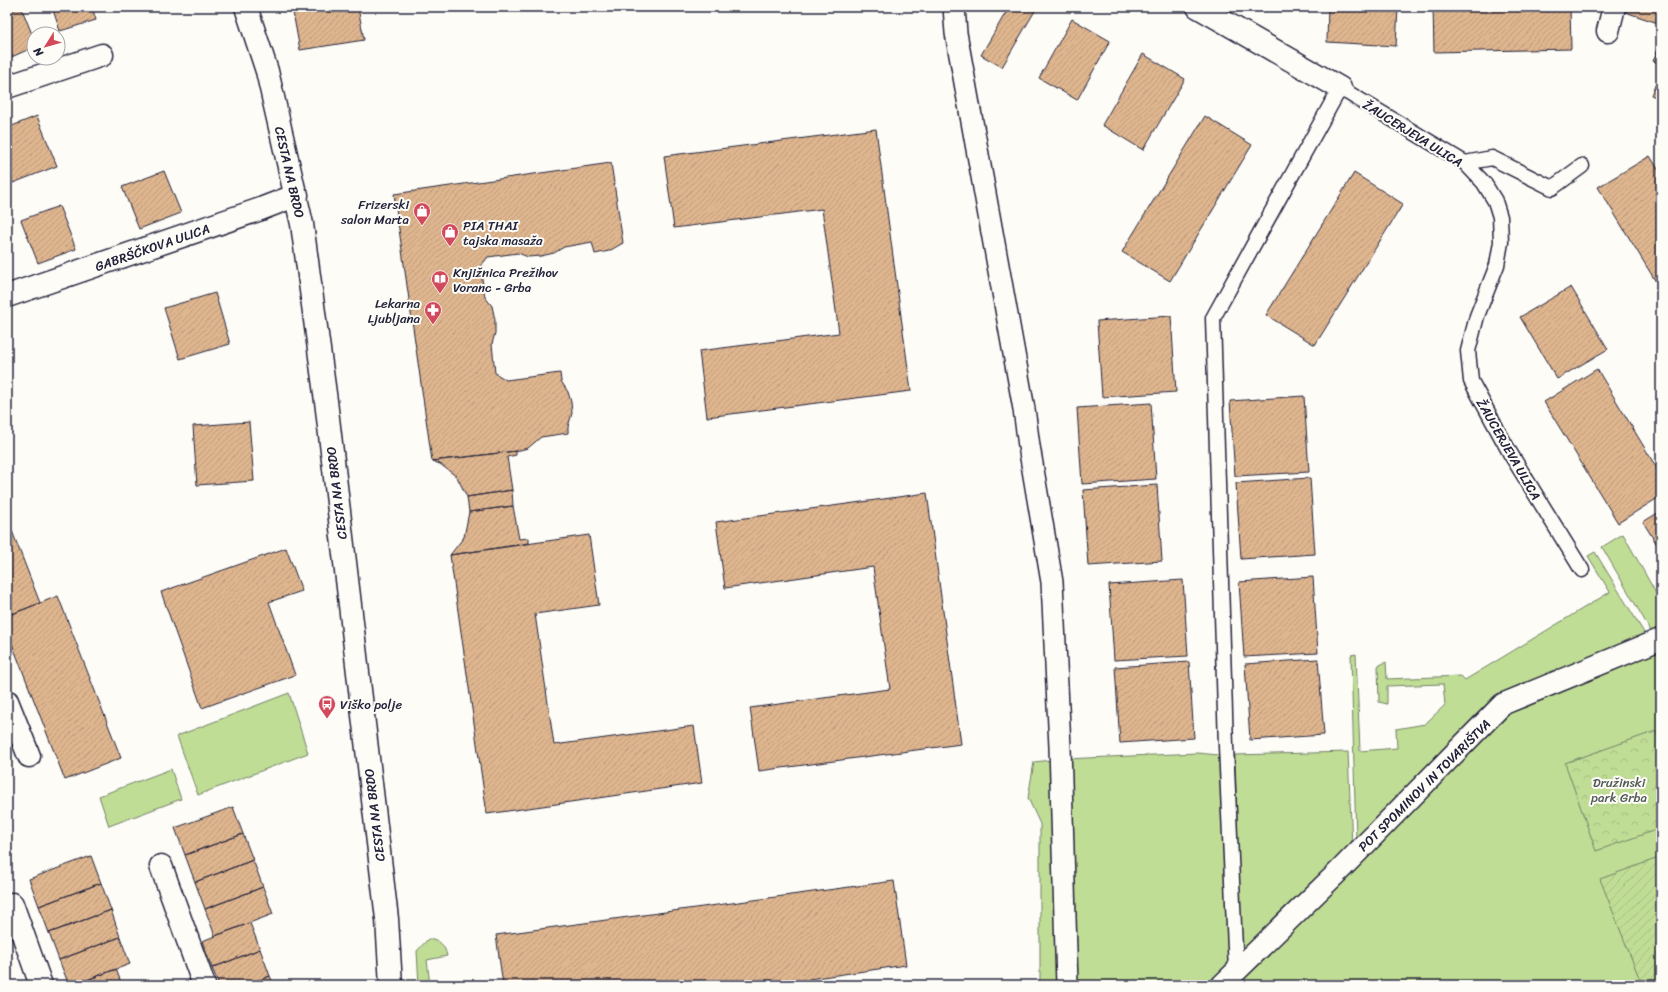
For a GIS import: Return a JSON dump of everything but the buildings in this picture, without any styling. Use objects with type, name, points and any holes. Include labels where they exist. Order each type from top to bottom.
[{"type":"street","name":"CESTA NA BRDO","points":[[246,7],[267,71],[296,195],[326,401],[387,920],[391,985]]},
{"type":"street","points":[[954,7],[956,33],[1024,409],[1052,582],[1060,748],[1068,985]]},
{"type":"street","name":"ŽAUCERJEVA ULICA","points":[[1198,7],[1340,88]]},
{"type":"street","points":[[1608,31],[1614,7]]},
{"type":"street","points":[[7,87],[102,55]]},
{"type":"street","name":"GABRŠČKOVA ULICA","points":[[7,296],[251,213],[296,195]]},
{"type":"street","name":"POT SPOMINOV IN TOVARIŠTVA","points":[[1229,978],[1339,870],[1503,704],[1661,639]]},
{"type":"street","points":[[7,701],[29,756]]},
{"type":"street","points":[[161,866],[204,985]]},
{"type":"street","points":[[12,904],[41,985]]},
{"type":"lane","name":"ŽAUCERJEVA ULICA","points":[[1340,88],[1465,164],[1484,183],[1495,201],[1500,217],[1500,242],[1497,265],[1477,316],[1468,351],[1471,381],[1510,453],[1582,570]]},
{"type":"lane","points":[[1229,978],[1226,746],[1213,318],[1340,88]]},
{"type":"lane","points":[[1465,164],[1492,158],[1552,188],[1582,166]]},
{"type":"green space","points":[[1623,534],[1658,597],[1661,596],[1661,629],[1652,633],[1602,547]]},
{"type":"green space","points":[[1595,552],[1646,636],[1498,697],[1356,840],[1351,655],[1356,654],[1360,751],[1397,748],[1396,729],[1425,724],[1445,705],[1443,684],[1387,686],[1387,704],[1379,702],[1378,666],[1386,662],[1387,679],[1461,676],[1465,680],[1610,592],[1588,556]]},
{"type":"green space","points":[[1661,648],[1661,985],[1234,985],[1509,711]]},
{"type":"green space","points":[[289,693],[308,753],[198,795],[177,736]]},
{"type":"green space","name":"Družinski park Grba","points":[[1656,731],[1661,746],[1661,828],[1596,851],[1565,763]]},
{"type":"green space","points":[[1348,752],[1352,846],[1241,953],[1235,755]]},
{"type":"green space","points":[[1197,753],[1219,755],[1229,967],[1211,985],[1073,985],[1065,759]]},
{"type":"green space","points":[[1052,760],[1063,985],[1040,985],[1040,824],[1028,798],[1034,762]]},
{"type":"green space","points":[[171,769],[181,799],[109,826],[99,796]]},
{"type":"green space","points":[[1661,857],[1661,985],[1642,985],[1600,879]]},
{"type":"green space","points":[[428,939],[441,943],[447,956],[427,960],[430,985],[419,985],[417,951]]},
{"type":"place","name":"Frizerski salon Marta","points":[[422,226]]},
{"type":"place","name":"PIA THAI tajska masaža","points":[[450,247]]},
{"type":"place","name":"Knjižnica Prežihov Voranc - Grba","points":[[440,294]]},
{"type":"place","name":"Lekarna Ljubljana","points":[[433,325]]},
{"type":"place","name":"Viško polje","points":[[327,719]]}]
